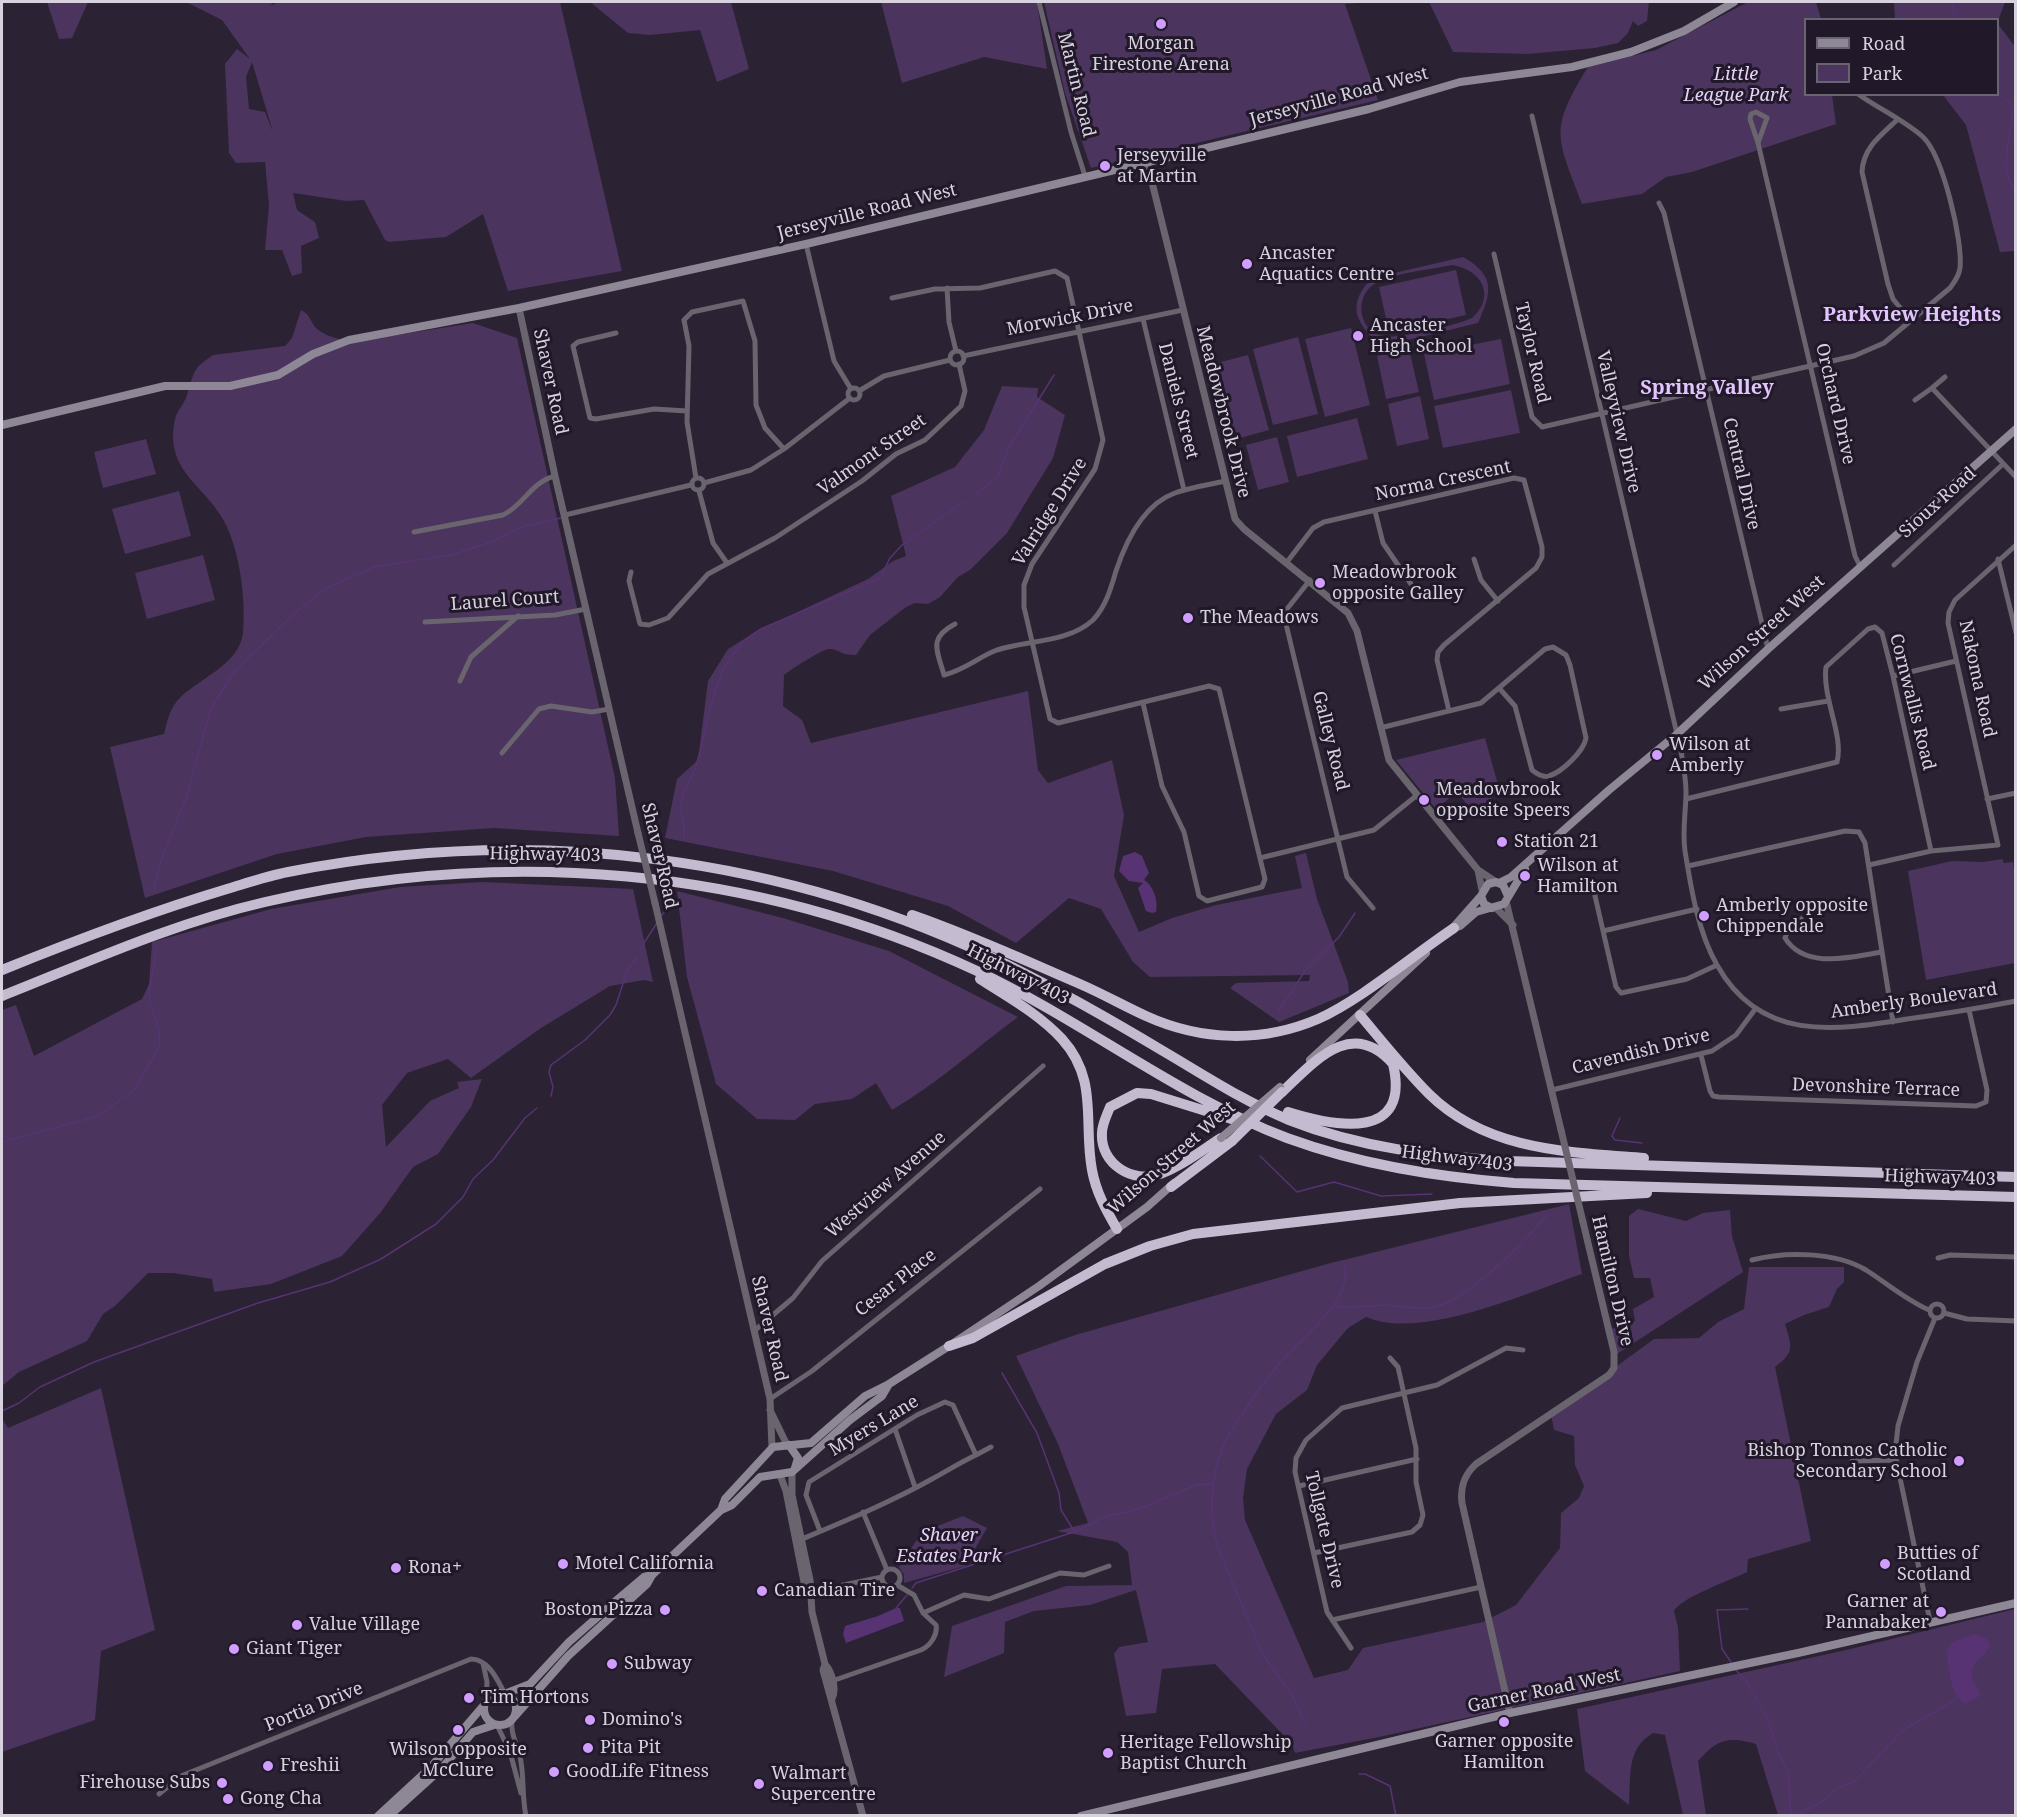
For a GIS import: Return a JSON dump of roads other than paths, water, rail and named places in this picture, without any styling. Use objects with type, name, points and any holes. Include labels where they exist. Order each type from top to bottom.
[{"type":"highway","name":"Highway 403","points":[[2,970],[146,913],[275,875],[405,855],[477,849],[612,853],[733,870],[821,892],[909,921],[1012,967],[1135,1034],[1221,1086],[1289,1119],[1367,1144],[1437,1156],[1508,1161],[2016,1177]]},
{"type":"highway","name":"Highway 403","points":[[2,996],[178,928],[265,902],[408,876],[474,871],[611,873],[733,892],[827,915],[898,938],[976,970],[1058,1013],[1209,1101],[1284,1137],[1357,1160],[1437,1177],[1514,1183],[2016,1197]]},
{"type":"highway","points":[[821,892],[888,907],[972,936],[1108,996],[1146,1016],[1179,1028],[1238,1037],[1264,1035],[1319,1018],[1346,1004],[1454,928]]},
{"type":"highway","points":[[827,915],[979,978],[1018,1004],[1063,1040],[1082,1073],[1087,1088],[1091,1168],[1096,1189],[1117,1229]]},
{"type":"highway","points":[[1360,1015],[1430,1095],[1461,1119],[1491,1135],[1520,1145],[1716,1166]]},
{"type":"highway","points":[[1135,1034],[1289,1112],[1332,1122],[1362,1125],[1376,1121],[1389,1110],[1395,1100],[1393,1064],[1375,1047],[1360,1042],[1347,1042],[1322,1056],[1281,1089],[1226,1140],[1171,1187]]},
{"type":"highway","points":[[1226,1140],[1174,1167],[1148,1176],[1135,1176],[1116,1165],[1105,1151],[1102,1134],[1110,1107],[1123,1098],[1144,1094],[1168,1097],[1284,1137]]},
{"type":"highway","points":[[949,1346],[973,1338],[1105,1264],[1150,1246],[1193,1234],[1460,1203],[1725,1189]]},
{"type":"main road","name":"Jerseyville Road West","points":[[2,425],[165,386],[230,386],[279,375],[313,354],[349,340],[519,308],[806,244],[1370,109],[1460,82],[1572,67],[1612,57],[1684,31],[1734,2]]},
{"type":"main road","name":"Wilson Street West","points":[[1498,882],[1511,877],[1609,790],[1676,735],[1768,649],[2016,429]]},
{"type":"main road","name":"Wilson Street West","points":[[1507,899],[1530,861]]},
{"type":"main road","points":[[1281,1089],[1454,928],[1460,926],[1476,912],[1494,908],[1507,899],[1506,888],[1498,882],[1488,884],[1456,922],[1454,928]]},
{"type":"main road","points":[[1482,893],[1484,904],[1494,908]]},
{"type":"main road","name":"Wilson Street West","points":[[787,1445],[811,1443],[865,1396],[889,1384],[949,1346],[1117,1229],[1171,1187]]},
{"type":"main road","name":"Wilson Street West","points":[[794,1470],[850,1420],[882,1396],[889,1384]]},
{"type":"main road","points":[[389,1815],[441,1769],[473,1732],[513,1718],[538,1686],[647,1584],[652,1575],[721,1510],[732,1505],[759,1478],[794,1470],[796,1453],[787,1445],[771,1451],[725,1499],[721,1510]]},
{"type":"main road","points":[[771,1451],[769,1467],[780,1475]]},
{"type":"main road","points":[[378,1815],[437,1761],[495,1693],[505,1693],[531,1684],[569,1642],[644,1577],[652,1575]]},
{"type":"main road","name":"Garner Road West","points":[[1081,1815],[1510,1713],[1798,1653],[2016,1603]]},
{"type":"main road","points":[[505,1693],[515,1701],[513,1718]]},
{"type":"main road","points":[[485,1702],[485,1716],[496,1725]]},
{"type":"street","name":"Martin Road","points":[[1039,2],[1071,132],[1085,176]]},
{"type":"street","name":"Taylor Road","points":[[1494,254],[1532,417],[1542,427],[1872,350],[1950,288],[1958,278],[1960,257],[1949,198],[1934,151],[1923,138],[1861,96]]},
{"type":"street","name":"Orchard Drive","points":[[1758,143],[1767,118],[1756,112],[1751,114],[1750,119],[1758,143],[1855,556],[1860,567]]},
{"type":"street","name":"Valleyview Drive","points":[[1532,116],[1676,735]]},
{"type":"street","points":[[1897,120],[1870,145],[1863,158],[1862,172],[1888,284],[1893,299],[1911,321]]},
{"type":"street","name":"Meadowbrook Drive","points":[[1147,162],[1224,481],[1237,522],[1342,606],[1353,621],[1391,765],[1478,870],[1498,882]]},
{"type":"street","name":"Central Drive","points":[[1659,203],[1664,213],[1768,649]]},
{"type":"street","points":[[806,244],[834,361],[851,389],[850,398]]},
{"type":"street","name":"Valridge Drive","points":[[892,298],[947,288],[980,288],[1055,271],[1067,279],[1102,428],[1102,449],[1093,473],[1028,572],[1024,600],[1032,643],[1053,722],[1058,723],[1209,686],[1219,689],[1265,879],[1262,887],[1207,901],[1201,898],[1184,832],[1162,786],[1143,703]]},
{"type":"street","points":[[947,288],[949,322],[956,351],[963,357],[959,364],[954,364],[950,360]]},
{"type":"street","points":[[564,515],[691,485],[696,478],[689,445],[687,411],[689,346],[684,320],[692,312],[743,301],[755,341],[756,405],[765,428],[783,449]]},
{"type":"street","name":"Shaver Road","points":[[519,308],[555,476],[770,1399],[771,1451]]},
{"type":"street","name":"Morwick Drive","points":[[963,357],[1183,310]]},
{"type":"street","name":"Daniels Street","points":[[1143,319],[1184,490]]},
{"type":"street","points":[[616,333],[578,342],[573,346],[590,418],[596,419],[654,409],[687,411]]},
{"type":"street","points":[[950,360],[956,351]]},
{"type":"street","points":[[851,389],[859,391],[884,376],[950,360]]},
{"type":"street","name":"Valmont Street","points":[[727,563],[784,532],[861,481],[896,454],[925,440],[962,406],[965,391],[959,364]]},
{"type":"street","points":[[1916,400],[1945,377]]},
{"type":"street","points":[[1932,388],[2016,477]]},
{"type":"street","points":[[699,491],[704,483],[751,470],[783,449],[850,398],[858,399],[859,391]]},
{"type":"street","name":"Sioux Road","points":[[1894,565],[2003,464]]},
{"type":"street","points":[[414,532],[502,515],[512,510],[533,487],[555,476]]},
{"type":"street","points":[[696,478],[702,479],[704,483]]},
{"type":"street","name":"Norma Crescent","points":[[1287,562],[1318,525],[1522,478],[1526,483],[1542,547],[1542,557],[1536,568],[1438,652],[1437,660],[1449,711]]},
{"type":"street","points":[[956,624],[940,633],[937,641],[944,675],[966,668],[992,652],[1075,632],[1095,617],[1107,600],[1124,549],[1146,514],[1159,501],[1184,490],[1224,481]]},
{"type":"street","points":[[631,572],[629,581],[637,616],[640,624],[649,625],[668,618],[708,574],[727,563],[714,543],[699,491],[691,485]]},
{"type":"street","points":[[1375,511],[1383,543],[1411,584]]},
{"type":"street","name":"Nakoma Road","points":[[1931,851],[1998,845],[1948,623],[1949,612],[1955,600],[2016,545]]},
{"type":"street","points":[[1474,559],[1481,580],[1498,601]]},
{"type":"street","points":[[1998,559],[2016,633]]},
{"type":"street","name":"Galley Road","points":[[1310,580],[1287,609],[1285,620],[1347,877],[1373,908]]},
{"type":"street","name":"Laurel Court","points":[[424,622],[555,615],[586,609]]},
{"type":"street","points":[[460,681],[471,657],[518,616]]},
{"type":"street","name":"Cornwallis Road","points":[[1686,799],[1838,762],[1839,752],[1828,701],[1826,668],[1868,629],[1875,627],[1882,633],[1893,676],[1931,851]]},
{"type":"street","points":[[1380,728],[1481,703],[1545,649],[1560,649],[1566,655],[1570,665],[1585,745],[1549,777],[1539,776],[1532,770],[1515,706],[1499,688]]},
{"type":"street","points":[[1893,676],[1956,661]]},
{"type":"street","points":[[1781,709],[1828,701]]},
{"type":"street","points":[[502,753],[539,709],[551,706],[592,712],[609,709]]},
{"type":"street","name":"Amberly Boulevard","points":[[1676,735],[1681,751],[1686,799],[1684,843],[1704,936],[1717,965],[1735,990],[1756,1008],[1786,1022],[1824,1029],[1893,1022],[2016,1001]]},
{"type":"street","points":[[1987,800],[2016,793]]},
{"type":"street","points":[[1260,858],[1377,828],[1416,796]]},
{"type":"street","points":[[1688,867],[1853,831],[1859,832],[1863,837],[1869,865],[1893,1022]]},
{"type":"street","points":[[1869,865],[1931,851]]},
{"type":"street","name":"Meadowbrook Drive","points":[[1478,870],[1482,893]]},
{"type":"street","points":[[1596,886],[1595,896],[1616,987],[1621,993],[1687,979],[1717,965]]},
{"type":"street","name":"Hamilton Drive","points":[[1507,899],[1614,1352],[1614,1368],[1609,1375],[1489,1455],[1467,1473],[1462,1485],[1462,1500],[1510,1713]]},
{"type":"street","points":[[1494,908],[1513,925]]},
{"type":"street","points":[[1603,931],[1697,909]]},
{"type":"street","points":[[1801,919],[1789,927],[1785,938],[1794,948],[1809,956],[1836,959],[1882,952]]},
{"type":"street","name":"Cavendish Drive","points":[[1551,1090],[1701,1055],[1726,1044],[1736,1035],[1756,1008]]},
{"type":"street","name":"Devonshire Terrace","points":[[1701,1055],[1713,1096],[1976,1106],[1986,1102],[1987,1090],[1969,1010]]},
{"type":"street","name":"Westview Avenue","points":[[754,1331],[793,1298],[822,1261],[1043,1066]]},
{"type":"street","name":"Cesar Place","points":[[770,1399],[812,1371],[1040,1189]]},
{"type":"street","points":[[1938,1258],[1950,1255],[2016,1257]]},
{"type":"street","points":[[1752,1260],[1772,1256],[1841,1260],[1866,1270],[1901,1296],[1929,1310],[1935,1318]]},
{"type":"street","points":[[1929,1310],[1933,1305],[1943,1306],[1942,1317],[1935,1318]]},
{"type":"street","points":[[1944,1313],[1967,1319],[2016,1321]]},
{"type":"street","points":[[1930,1621],[1895,1460],[1898,1426],[1917,1362],[1935,1318]]},
{"type":"street","name":"Tollgate Drive","points":[[1350,1648],[1328,1612],[1294,1461],[1312,1433],[1348,1405],[1437,1385],[1506,1348],[1523,1350]]},
{"type":"street","points":[[1314,1553],[1412,1532],[1418,1528],[1423,1515],[1416,1482],[1418,1459],[1398,1367],[1390,1359]]},
{"type":"street","name":"Myers Lane","points":[[820,1531],[806,1496],[809,1482],[917,1415],[948,1402],[955,1409],[976,1455]]},
{"type":"street","name":"Shaver Road","points":[[770,1410],[787,1445]]},
{"type":"street","points":[[895,1429],[915,1487]]},
{"type":"street","points":[[802,1539],[915,1487],[991,1448]]},
{"type":"street","points":[[1299,1486],[1418,1459]]},
{"type":"street","points":[[1852,1461],[1895,1460]]},
{"type":"street","points":[[794,1470],[792,1495],[810,1580],[810,1592],[825,1664],[824,1670],[863,1815]]},
{"type":"street","points":[[780,1475],[786,1491],[804,1582],[810,1592]]},
{"type":"street","points":[[863,1512],[887,1570]]},
{"type":"street","points":[[923,1613],[964,1595],[988,1599],[1060,1573],[1084,1575],[1109,1566]]},
{"type":"street","points":[[810,1592],[882,1577],[887,1570]]},
{"type":"street","points":[[887,1570],[898,1573],[900,1581],[897,1585]]},
{"type":"street","points":[[832,1681],[927,1648],[937,1628],[935,1622],[923,1613],[914,1595],[897,1585],[887,1586],[882,1577]]},
{"type":"street","points":[[1332,1620],[1481,1587]]},
{"type":"street","name":"Portia Drive","points":[[159,1794],[181,1776],[217,1761],[471,1659],[480,1660],[483,1663]]},
{"type":"street","points":[[483,1663],[489,1667],[505,1693]]},
{"type":"street","points":[[483,1663],[488,1682],[485,1702]]},
{"type":"street","points":[[825,1664],[829,1669],[835,1693],[832,1699]]},
{"type":"street","points":[[513,1718],[512,1738],[521,1759],[522,1794]]},
{"type":"street","points":[[496,1725],[510,1752],[526,1815]]},
{"type":"waterway","points":[[1952,2],[1955,18]]},
{"type":"waterway","points":[[1999,94],[2011,105],[2012,114],[2006,158],[2010,181],[2016,193]]},
{"type":"waterway","points":[[976,494],[997,478],[1009,447],[1054,375]]},
{"type":"waterway","points":[[684,839],[682,797],[695,769],[715,690],[733,654],[746,640],[763,628],[880,578],[890,558],[902,545],[963,502]]},
{"type":"waterway","points":[[155,891],[154,887],[162,858],[186,798],[211,708],[234,672],[296,612],[327,588],[374,567],[451,555],[491,542],[521,527],[561,518]]},
{"type":"waterway","points":[[661,916],[668,907],[664,890]]},
{"type":"waterway","points":[[1278,1012],[1305,971],[1339,937],[1355,913]]},
{"type":"waterway","points":[[640,949],[657,923]]},
{"type":"waterway","points":[[2,1142],[98,1116],[134,1090],[160,1046],[159,1030],[150,1004],[149,993],[157,946]]},
{"type":"waterway","points":[[551,1096],[553,1087],[549,1072],[551,1065],[585,1040],[610,1015],[616,1005],[627,971],[638,956]]},
{"type":"waterway","points":[[2,1411],[19,1403],[40,1387],[94,1362],[258,1303],[330,1282],[381,1259],[436,1224],[463,1197],[473,1179],[493,1160],[525,1118],[537,1108]]},
{"type":"waterway","points":[[1620,1118],[1612,1136],[1615,1140],[1642,1143]]},
{"type":"waterway","points":[[1260,1156],[1297,1192],[1334,1182],[1381,1196],[1432,1194]]},
{"type":"waterway","points":[[1333,1306],[1384,1305],[1422,1308],[1435,1307],[1449,1302],[1496,1268],[1548,1214]]},
{"type":"waterway","points":[[1305,1724],[1291,1693],[1263,1655],[1218,1548],[1213,1524],[1213,1485],[1218,1460],[1233,1428],[1278,1365],[1333,1306],[1345,1279],[1344,1266]]},
{"type":"waterway","points":[[1002,1373],[1037,1433],[1059,1493],[1061,1510],[1074,1531]]},
{"type":"waterway","points":[[912,1588],[916,1583],[1074,1532],[1107,1516],[1139,1509],[1196,1485],[1213,1484]]},
{"type":"waterway","points":[[896,1608],[907,1595]]},
{"type":"waterway","points":[[1731,1662],[1722,1649],[1717,1610],[1748,1609]]},
{"type":"waterway","points":[[1735,1669],[1747,1682],[1769,1722],[1777,1750],[1788,1773],[1791,1816]]},
{"type":"waterway","points":[[1795,1816],[1825,1800],[1837,1788],[1854,1782],[1903,1730],[1957,1699]]},
{"type":"waterway","points":[[1359,1774],[1365,1774],[1390,1786],[1396,1816]]},
{"type":"place","name":"Morgan Firestone Arena","points":[[1161,24]]},
{"type":"place","name":"Jerseyville at Martin","points":[[1105,166]]},
{"type":"place","name":"Ancaster Aquatics Centre","points":[[1247,264]]},
{"type":"place","name":"Ancaster High School","points":[[1358,336]]},
{"type":"place","name":"Meadowbrook opposite Galley","points":[[1320,583]]},
{"type":"place","name":"The Meadows","points":[[1188,618]]},
{"type":"place","name":"Wilson at Amberly","points":[[1657,755]]},
{"type":"place","name":"Meadowbrook opposite Speers","points":[[1424,800]]},
{"type":"place","name":"Station 21","points":[[1502,842]]},
{"type":"place","name":"Wilson at Hamilton","points":[[1525,876]]},
{"type":"place","name":"Amberly opposite Chippendale","points":[[1704,916]]},
{"type":"place","name":"Bishop Tonnos Catholic Secondary School","points":[[1959,1461]]},
{"type":"place","name":"Motel California","points":[[563,1564]]},
{"type":"place","name":"Butties of Scotland","points":[[1885,1564]]},
{"type":"place","name":"Rona+","points":[[396,1568]]},
{"type":"place","name":"Canadian Tire","points":[[762,1591]]},
{"type":"place","name":"Boston Pizza","points":[[665,1610]]},
{"type":"place","name":"Garner at Pannabaker","points":[[1941,1612]]},
{"type":"place","name":"Value Village","points":[[297,1625]]},
{"type":"place","name":"Giant Tiger","points":[[234,1649]]},
{"type":"place","name":"Subway","points":[[612,1664]]},
{"type":"place","name":"Tim Hortons","points":[[469,1698]]},
{"type":"place","name":"Domino's","points":[[590,1720]]},
{"type":"place","name":"Garner opposite Hamilton","points":[[1504,1722]]},
{"type":"place","name":"Wilson opposite McClure","points":[[458,1730]]},
{"type":"place","name":"Pita Pit","points":[[588,1748]]},
{"type":"place","name":"Heritage Fellowship Baptist Church","points":[[1108,1753]]},
{"type":"place","name":"Freshii","points":[[268,1766]]},
{"type":"place","name":"GoodLife Fitness","points":[[554,1772]]},
{"type":"place","name":"Firehouse Subs","points":[[222,1783]]},
{"type":"place","name":"Walmart Supercentre","points":[[759,1784]]},
{"type":"place","name":"Gong Cha","points":[[228,1799]]},
{"type":"district","name":"Parkview Heights","points":[[1912,315]]},
{"type":"district","name":"Spring Valley","points":[[1707,388]]},
{"type":"park label","name":"Little League Park","points":[[1736,85]]},
{"type":"park label","name":"Shaver Estates Park","points":[[949,1546]]}]
